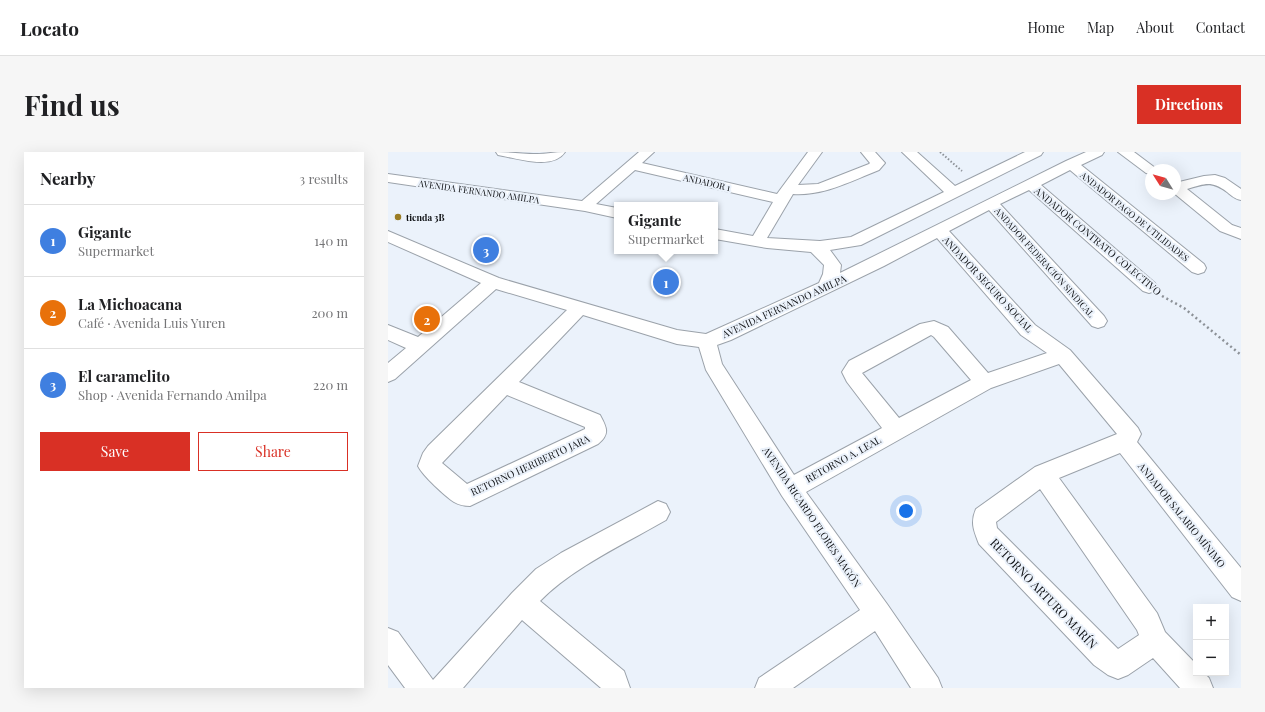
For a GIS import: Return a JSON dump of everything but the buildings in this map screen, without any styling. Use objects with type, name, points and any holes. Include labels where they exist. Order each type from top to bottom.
[{"type":"street","points":[[502,152],[539,159],[548,158],[558,152]]},
{"type":"street","points":[[585,206],[646,152]]},
{"type":"street","points":[[757,242],[785,194],[815,152]]},
{"type":"street","name":"ANDADOR 1","points":[[632,165],[785,194],[821,188],[874,167],[878,163],[868,152]]},
{"type":"street","points":[[909,152],[954,193]]},
{"type":"street","points":[[1002,152],[1015,161]]},
{"type":"street","points":[[718,235],[757,242],[816,247],[839,245],[855,241],[1036,152]]},
{"type":"street","points":[[1125,152],[1145,166]]},
{"type":"street","name":"AVENIDA FERNANDO AMILPA","points":[[388,236],[493,282],[677,337],[707,341],[724,335],[878,262],[991,203],[1095,153]]},
{"type":"street","name":"ANDADOR PAGO DE UTILIDADES","points":[[1071,164],[1198,268]]},
{"type":"street","name":"AVENIDA FERNANDO AMILPA","points":[[388,178],[585,206],[614,212]]},
{"type":"street","points":[[1181,186],[1215,180],[1223,183],[1241,196]]},
{"type":"street","name":"ANDADOR CONTRATO COLECTIVO","points":[[1031,184],[1149,287]]},
{"type":"street","points":[[1181,191],[1226,228],[1241,234]]},
{"type":"street","name":"ANDADOR FEDERACIÓN SINDICAL","points":[[991,203],[1098,321]]},
{"type":"street","name":"ANDADOR SEGURO SOCIAL","points":[[939,230],[1028,330],[1063,355],[1130,434],[1124,442]]},
{"type":"street","points":[[855,241],[851,249],[853,253],[862,260],[878,262]]},
{"type":"street","points":[[816,247],[833,264],[834,270],[826,287]]},
{"type":"street","points":[[388,374],[493,282]]},
{"type":"street","name":"RETORNO HERIBERTO JARA","points":[[504,385],[593,421],[596,427],[596,433],[583,441],[470,495],[463,496],[429,466],[431,460],[504,385],[580,308]]},
{"type":"street","points":[[896,430],[854,377],[852,372],[856,366],[927,329],[934,328],[941,332],[984,382]]},
{"type":"street","points":[[388,332],[420,346]]},
{"type":"street","name":"AVENIDA RICARDO FLORES MAGÓN","points":[[707,341],[713,366],[790,489],[878,613],[928,688]]},
{"type":"street","name":"RETORNO A. LEAL","points":[[790,489],[984,382],[1063,355]]},
{"type":"street","name":"RETORNO ARTURO MARÍN","points":[[1124,442],[1043,474],[984,517],[984,526],[988,536],[1104,655],[1118,665],[1156,641]]},
{"type":"street","name":"ANDADOR SALARIO MÍNIMO","points":[[1124,442],[1241,588]]},
{"type":"street","points":[[1043,474],[1148,622],[1156,641],[1199,688]]},
{"type":"street","points":[[444,688],[521,602],[545,578],[570,562],[658,512]]},
{"type":"street","points":[[521,602],[615,685]]},
{"type":"street","points":[[769,688],[878,613]]},
{"type":"street","points":[[388,642],[422,688]]},
{"type":"path","points":[[940,152],[974,183]]},
{"type":"path","name":"ANDADOR CONTRATO COLECTIVO","points":[[1149,287],[1184,308],[1241,355]]},
{"type":"place","name":"tienda 3B","points":[[398,217]]},
{"type":"place","name":"El caramelito","points":[[486,250]]},
{"type":"place","name":"Gigante","points":[[666,282]]},
{"type":"place","name":"La Michoacana","points":[[427,319]]}]
